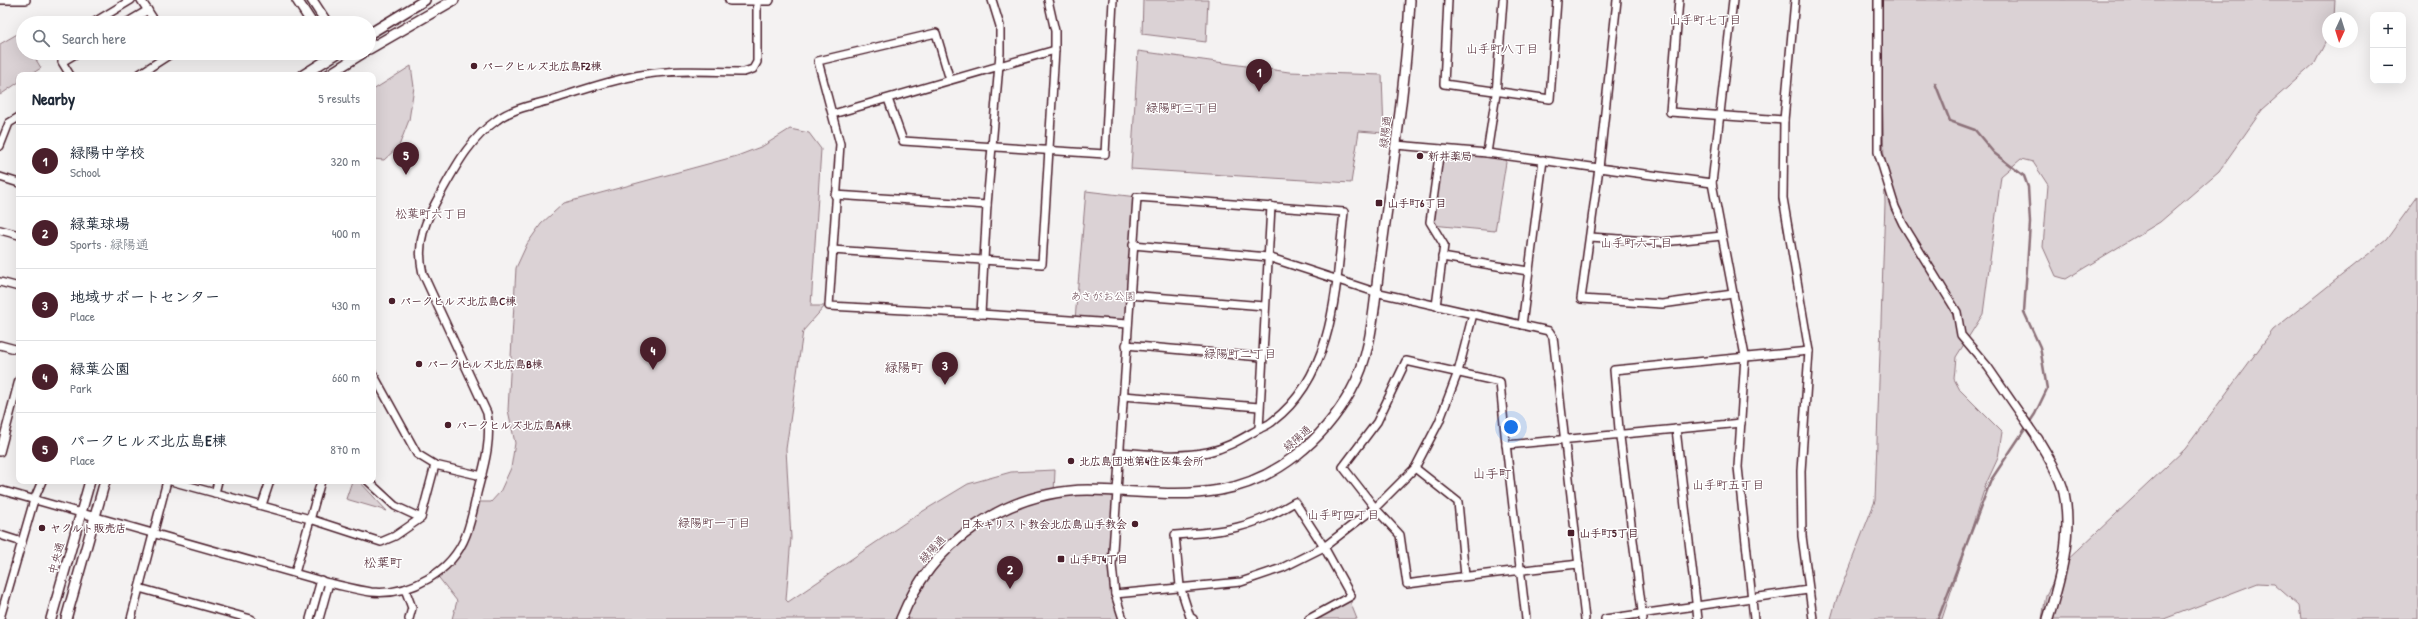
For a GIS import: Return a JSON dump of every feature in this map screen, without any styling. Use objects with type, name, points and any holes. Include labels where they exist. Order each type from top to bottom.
[{"type":"street","points":[[1,0],[26,0]]},
{"type":"street","points":[[105,16],[131,0]]},
{"type":"street","points":[[141,0],[152,16]]},
{"type":"street","points":[[297,0],[307,16]]},
{"type":"street","points":[[312,0],[322,16]]},
{"type":"street","points":[[376,30],[425,0]]},
{"type":"street","points":[[376,45],[454,0]]},
{"type":"street","points":[[730,0],[769,0]]},
{"type":"street","points":[[0,490],[329,583],[371,592],[405,589],[436,574],[458,551],[466,535],[482,476],[490,437],[488,413],[423,274],[420,259],[420,242],[427,218],[463,155],[483,131],[498,118],[523,108],[611,82],[673,72],[744,72],[753,70],[757,62],[757,0]]},
{"type":"street","points":[[981,314],[987,206],[999,66],[1000,26],[992,0]]},
{"type":"street","points":[[832,250],[1042,264],[1055,50],[1055,31],[1048,0]]},
{"type":"street","points":[[888,99],[903,141],[1105,154],[1113,0]]},
{"type":"street","name":"緑陽通","points":[[901,619],[916,585],[938,557],[963,535],[1005,508],[1054,493],[1116,491],[1152,494],[1221,490],[1255,479],[1302,452],[1316,439],[1332,420],[1352,390],[1366,355],[1396,145],[1408,42],[1410,0]]},
{"type":"street","points":[[1448,0],[1444,84],[1550,99],[1557,0]]},
{"type":"street","points":[[1487,153],[1496,91],[1502,0]]},
{"type":"street","points":[[1617,0],[1599,168],[1581,299],[1662,304],[1733,294]]},
{"type":"street","points":[[1680,0],[1670,112],[1784,120]]},
{"type":"street","points":[[1733,0],[1712,183],[1745,356],[1738,467],[1754,619]]},
{"type":"street","points":[[1795,0],[1784,120],[1783,198],[1809,351],[1801,471],[1802,536],[1813,619]]},
{"type":"street","points":[[1878,0],[1878,152],[1895,208],[1903,224],[1957,312],[1961,335],[1988,366],[2035,434],[2057,475],[2066,506],[2063,556],[2048,619]]},
{"type":"street","points":[[138,16],[148,10]]},
{"type":"street","points":[[950,80],[936,33],[818,61],[840,144],[829,306],[1128,324]]},
{"type":"street","points":[[833,114],[1055,50]]},
{"type":"street","points":[[65,60],[62,62],[68,72]]},
{"type":"street","points":[[143,72],[161,60]]},
{"type":"street","points":[[307,72],[325,60]]},
{"type":"street","points":[[336,60],[339,68]]},
{"type":"street","points":[[333,72],[339,68],[346,60]]},
{"type":"street","points":[[0,146],[9,123],[16,119]]},
{"type":"street","points":[[1396,145],[1487,153],[1712,183]]},
{"type":"street","points":[[1436,306],[1444,245],[1430,222],[1440,149]]},
{"type":"street","points":[[1522,325],[1543,160]]},
{"type":"street","points":[[0,177],[16,182]]},
{"type":"street","points":[[836,195],[987,206]]},
{"type":"street","points":[[1120,452],[1173,455],[1207,452],[1234,444],[1258,429],[1273,422],[1289,407],[1304,388],[1315,369],[1326,340],[1336,280],[1344,212],[1137,197],[1122,396],[1120,452],[1116,491],[1112,565],[1115,594],[1123,619]]},
{"type":"street","points":[[1258,429],[1271,206]]},
{"type":"street","points":[[0,230],[16,234]]},
{"type":"street","points":[[1590,237],[1663,242],[1722,236]]},
{"type":"street","points":[[1133,245],[1268,257],[1375,292],[1549,331],[1553,337],[1585,619]]},
{"type":"street","points":[[1442,257],[1528,271]]},
{"type":"street","points":[[0,282],[16,286]]},
{"type":"street","points":[[1129,295],[1264,306]]},
{"type":"street","points":[[1115,594],[1180,586],[1241,582],[1282,568],[1324,547],[1374,508],[1415,468],[1439,422],[1458,372],[1474,314]]},
{"type":"street","points":[[0,345],[16,349]]},
{"type":"street","points":[[1126,345],[1261,357]]},
{"type":"street","points":[[1642,616],[1620,434],[1614,370],[1745,356],[1809,351]]},
{"type":"street","points":[[1526,619],[1520,570],[1506,445],[1500,382],[1406,361],[1377,422],[1343,467],[1374,508],[1400,534],[1407,584],[1465,576],[1520,570],[1579,564]]},
{"type":"street","points":[[376,379],[417,454],[435,465],[482,476]]},
{"type":"street","points":[[0,452],[16,391]]},
{"type":"street","points":[[1122,396],[1259,407]]},
{"type":"street","points":[[1506,445],[1741,423]]},
{"type":"street","points":[[1676,429],[1698,619]]},
{"type":"street","points":[[183,484],[310,519],[381,542],[395,536],[421,518],[435,465]]},
{"type":"street","points":[[1415,468],[1458,502],[1465,576]]},
{"type":"street","points":[[0,618],[34,500],[41,484]]},
{"type":"street","name":"中央通","points":[[51,619],[89,484]]},
{"type":"street","points":[[66,619],[104,484]]},
{"type":"street","points":[[131,619],[166,484]]},
{"type":"street","points":[[215,492],[217,484]]},
{"type":"street","points":[[262,505],[269,484]]},
{"type":"street","points":[[295,573],[320,484]]},
{"type":"street","points":[[371,484],[394,506],[421,518]]},
{"type":"street","points":[[1193,619],[1180,586],[1176,535],[1214,533],[1256,523],[1295,502],[1324,547],[1351,596],[1309,619]]},
{"type":"street","points":[[0,535],[22,542]]},
{"type":"street","points":[[310,619],[321,580]]},
{"type":"street","points":[[319,619],[329,583]]},
{"type":"street","points":[[139,588],[251,619]]},
{"type":"street","points":[[405,589],[412,608],[409,619]]},
{"type":"street","points":[[1605,619],[1642,616],[1696,606],[1808,590]]},
{"type":"green space","points":[[1143,0],[1208,0],[1206,42],[1142,34]]},
{"type":"green space","points":[[1880,0],[2335,0],[2334,12],[2322,12],[2322,48],[2315,63],[2262,110],[2219,171],[2160,222],[2066,279],[2056,276],[2043,247],[2048,185],[2033,162],[2021,159],[2001,176],[1983,314],[1956,357],[1954,379],[1960,390],[2002,432],[1998,458],[1986,484],[1942,619],[1831,619],[1836,601],[1875,501],[1885,203]]},
{"type":"green space","points":[[16,35],[16,60],[36,60],[41,68],[35,72],[16,72],[16,84],[0,95],[0,44]]},
{"type":"green space","points":[[1138,51],[1289,72],[1382,75],[1384,133],[1359,131],[1351,183],[1131,169]]},
{"type":"green space","points":[[411,66],[414,87],[409,120],[399,146],[384,160],[376,159],[376,88]]},
{"type":"green space","points":[[790,129],[809,133],[821,149],[811,306],[825,306],[803,331],[786,449],[791,538],[786,600],[788,602],[915,516],[968,484],[1011,472],[1055,470],[1054,493],[1116,491],[1112,565],[1123,619],[452,619],[457,601],[436,574],[458,551],[475,502],[491,502],[500,492],[511,468],[515,443],[508,410],[516,268],[527,244],[541,224],[564,203],[737,156],[763,146]]},
{"type":"green space","points":[[1440,149],[1507,156],[1495,231],[1432,225]]},
{"type":"green space","name":"あさがお公園","points":[[1086,191],[1137,197],[1128,324],[1075,320]]},
{"type":"green space","points":[[2418,196],[2418,619],[2301,619],[2299,606],[2274,584],[2258,583],[2164,619],[2042,619],[2046,595],[2062,565],[2185,449],[2273,330],[2386,240]]},
{"type":"green space","points":[[351,484],[362,484],[387,511],[346,499]]},
{"type":"green space","points":[[1351,596],[1351,604],[1357,619],[1309,619]]},
{"type":"waterway","points":[[1935,83],[1950,121],[1975,130],[1994,153],[2024,176],[2028,187],[2030,223],[2024,312],[2040,347],[2047,389],[2035,414],[1991,480],[1938,619]]},
{"type":"place","name":"パークヒルズ北広島F2棟","points":[[474,66]]},
{"type":"place","name":"緑陽中学校","points":[[1259,92]]},
{"type":"place","name":"新井薬局","points":[[1420,156]]},
{"type":"place","name":"パークヒルズ北広島E棟","points":[[406,175]]},
{"type":"place","name":"山手町6丁目","points":[[1379,203]]},
{"type":"place","name":"パークヒルズ北広島C棟","points":[[392,301]]},
{"type":"place","name":"パークヒルズ北広島B棟","points":[[419,364]]},
{"type":"place","name":"緑葉公園","points":[[653,370]]},
{"type":"place","name":"地域サポートセンター","points":[[945,385]]},
{"type":"place","name":"パークヒルズ北広島A棟","points":[[448,425]]},
{"type":"place","name":"北広島団地第4住区集会所","points":[[1071,461]]},
{"type":"place","name":"日本キリスト教会北広島山手教会","points":[[1135,524]]},
{"type":"place","name":"ヤクルト販売店","points":[[42,528]]},
{"type":"place","name":"山手町5丁目","points":[[1571,533]]},
{"type":"place","name":"山手町4丁目","points":[[1061,559]]},
{"type":"place","name":"緑葉球場","points":[[1010,589]]},
{"type":"district","name":"山手町七丁目","points":[[1705,20]]},
{"type":"district","name":"山手町八丁目","points":[[1502,49]]},
{"type":"district","name":"緑陽町三丁目","points":[[1182,108]]},
{"type":"district","name":"松葉町六丁目","points":[[431,214]]},
{"type":"district","name":"山手町六丁目","points":[[1636,243]]},
{"type":"district","name":"緑陽町二丁目","points":[[1240,354]]},
{"type":"district","name":"緑陽町","points":[[904,367]]},
{"type":"district","name":"山手町","points":[[1492,473]]},
{"type":"district","name":"山手町五丁目","points":[[1728,485]]},
{"type":"district","name":"山手町四丁目","points":[[1343,515]]},
{"type":"district","name":"緑陽町一丁目","points":[[714,523]]},
{"type":"district","name":"松葉町","points":[[383,562]]}]
